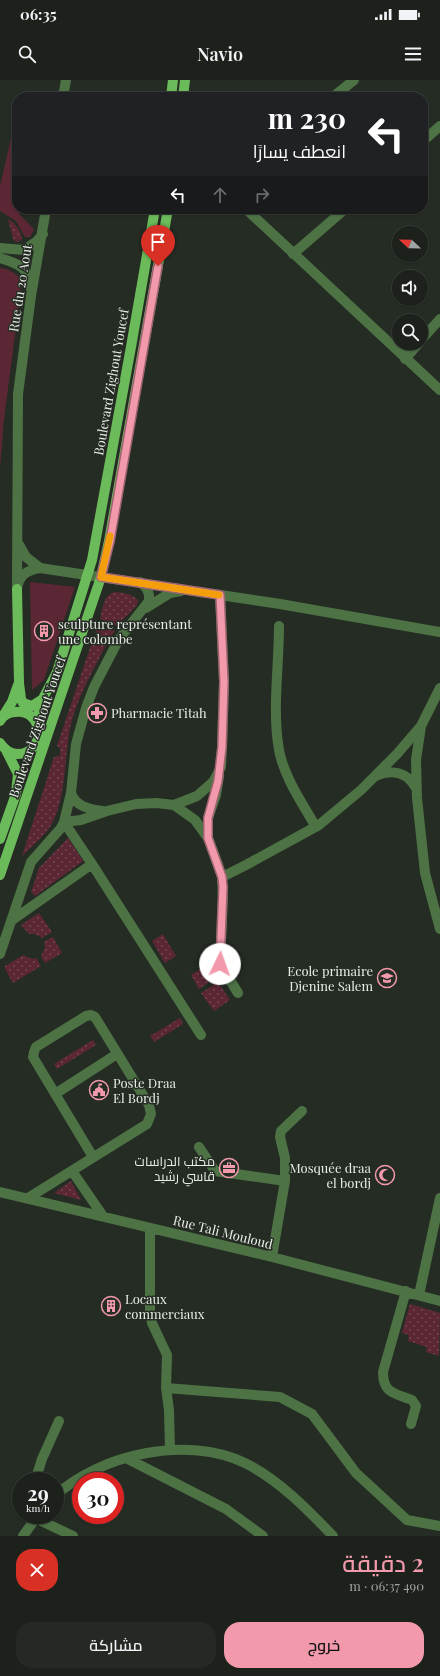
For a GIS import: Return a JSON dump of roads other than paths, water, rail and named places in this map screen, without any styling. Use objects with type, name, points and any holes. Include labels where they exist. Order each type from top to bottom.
[{"type":"main road","points":[[172,92],[173,80]]},
{"type":"main road","points":[[184,92],[185,80]]},
{"type":"main road","name":"Boulevard Zighout Youcef","points":[[38,764],[38,712],[43,699],[58,672],[92,560],[154,214]]},
{"type":"main road","name":"Boulevard Zighout Youcef","points":[[0,875],[101,577],[110,541],[167,214]]},
{"type":"main road","points":[[17,589],[18,683],[21,699],[23,703],[32,706],[43,699]]},
{"type":"main road","points":[[1,720],[12,702],[18,683]]},
{"type":"main road","points":[[3,747],[12,753],[31,750],[39,734],[48,728],[57,709]]},
{"type":"main road","points":[[1,720],[13,712],[27,713],[32,716],[39,734]]},
{"type":"main road","name":"Boulevard Zighout Youcef","points":[[0,839],[16,794],[18,774],[3,747]]},
{"type":"street","points":[[64,92],[66,80]]},
{"type":"street","points":[[339,92],[354,80]]},
{"type":"street","points":[[428,136],[440,126]]},
{"type":"street","name":"Rue du 20 Aout","points":[[17,589],[16,540],[18,394],[31,296],[45,214]]},
{"type":"street","points":[[251,214],[440,390]]},
{"type":"street","points":[[293,254],[339,214]]},
{"type":"street","points":[[24,250],[36,242],[43,234]]},
{"type":"street","points":[[0,248],[24,250],[31,253],[38,263]]},
{"type":"street","points":[[0,258],[24,268],[28,276],[31,296]]},
{"type":"street","points":[[428,332],[440,319]]},
{"type":"street","points":[[405,359],[413,350]]},
{"type":"street","points":[[16,540],[26,557],[40,568]]},
{"type":"street","points":[[17,589],[18,582],[23,574],[40,568],[280,604],[440,632]]},
{"type":"street","points":[[140,582],[147,588],[150,594],[146,608]]},
{"type":"street","points":[[0,954],[31,862],[61,828],[64,822],[71,793],[74,754],[79,727],[94,687],[119,639],[146,608],[170,593],[190,590]]},
{"type":"street","points":[[208,838],[208,818],[216,795],[221,767],[224,682],[220,595]]},
{"type":"street","points":[[279,626],[276,726],[279,751],[288,777],[316,827]]},
{"type":"street","points":[[222,877],[316,827],[346,804],[374,777],[421,726],[440,688]]},
{"type":"street","points":[[421,726],[416,760],[417,789],[425,874],[435,894],[440,929]]},
{"type":"street","points":[[64,822],[81,820],[107,811],[146,803],[174,805],[197,796],[206,789],[213,782],[221,767]]},
{"type":"street","points":[[374,777],[386,772],[397,772],[412,781],[417,789]]},
{"type":"street","points":[[71,793],[73,800],[81,806],[89,809],[107,811]]},
{"type":"street","points":[[174,805],[195,820],[208,838],[222,877],[223,898],[220,964],[238,993]]},
{"type":"street","points":[[64,822],[201,1035]]},
{"type":"street","points":[[11,921],[92,864]]},
{"type":"street","points":[[28,1198],[147,1124],[152,1114],[149,1106],[95,1017],[91,1015],[86,1016],[36,1047],[33,1057],[93,1157]]},
{"type":"street","points":[[55,1094],[117,1054]]},
{"type":"street","points":[[272,1257],[285,1181],[285,1158],[280,1137],[281,1130],[302,1111]]},
{"type":"street","points":[[198,1147],[215,1171],[285,1181]]},
{"type":"street","points":[[72,1171],[103,1216]]},
{"type":"street","name":"Rue Tali Mouloud","points":[[0,1192],[272,1257],[440,1301]]},
{"type":"street","points":[[420,1295],[440,1198]]},
{"type":"street","points":[[150,1228],[150,1310],[152,1323],[167,1355],[166,1388],[169,1410],[170,1450]]},
{"type":"street","points":[[406,1291],[383,1372],[383,1383],[389,1391],[412,1400],[416,1406],[411,1424]]},
{"type":"street","points":[[166,1388],[280,1397],[312,1414],[356,1473],[407,1520],[440,1526]]},
{"type":"street","points":[[38,1472],[59,1421]]},
{"type":"street","points":[[64,1488],[93,1470],[126,1458],[170,1450],[215,1453],[245,1463],[262,1473],[281,1487],[333,1536]]},
{"type":"street","points":[[126,1458],[226,1509],[263,1536]]},
{"type":"street","points":[[23,1536],[31,1524]]},
{"type":"street","points":[[51,1524],[73,1536]]},
{"type":"place","name":"sculpture représentant une colombe","points":[[44,631]]},
{"type":"place","name":"Pharmacie Titah","points":[[97,713]]},
{"type":"place","name":"Ecole primaire Djenine Salem","points":[[387,978]]},
{"type":"place","name":"Poste Draa El Bordj","points":[[99,1090]]},
{"type":"place","name":"مكتب الدراسات قاسي رشيد","points":[[229,1168]]},
{"type":"place","name":"Mosquée draa el bordj","points":[[385,1175]]},
{"type":"place","name":"Locaux commerciaux","points":[[111,1306]]}]
